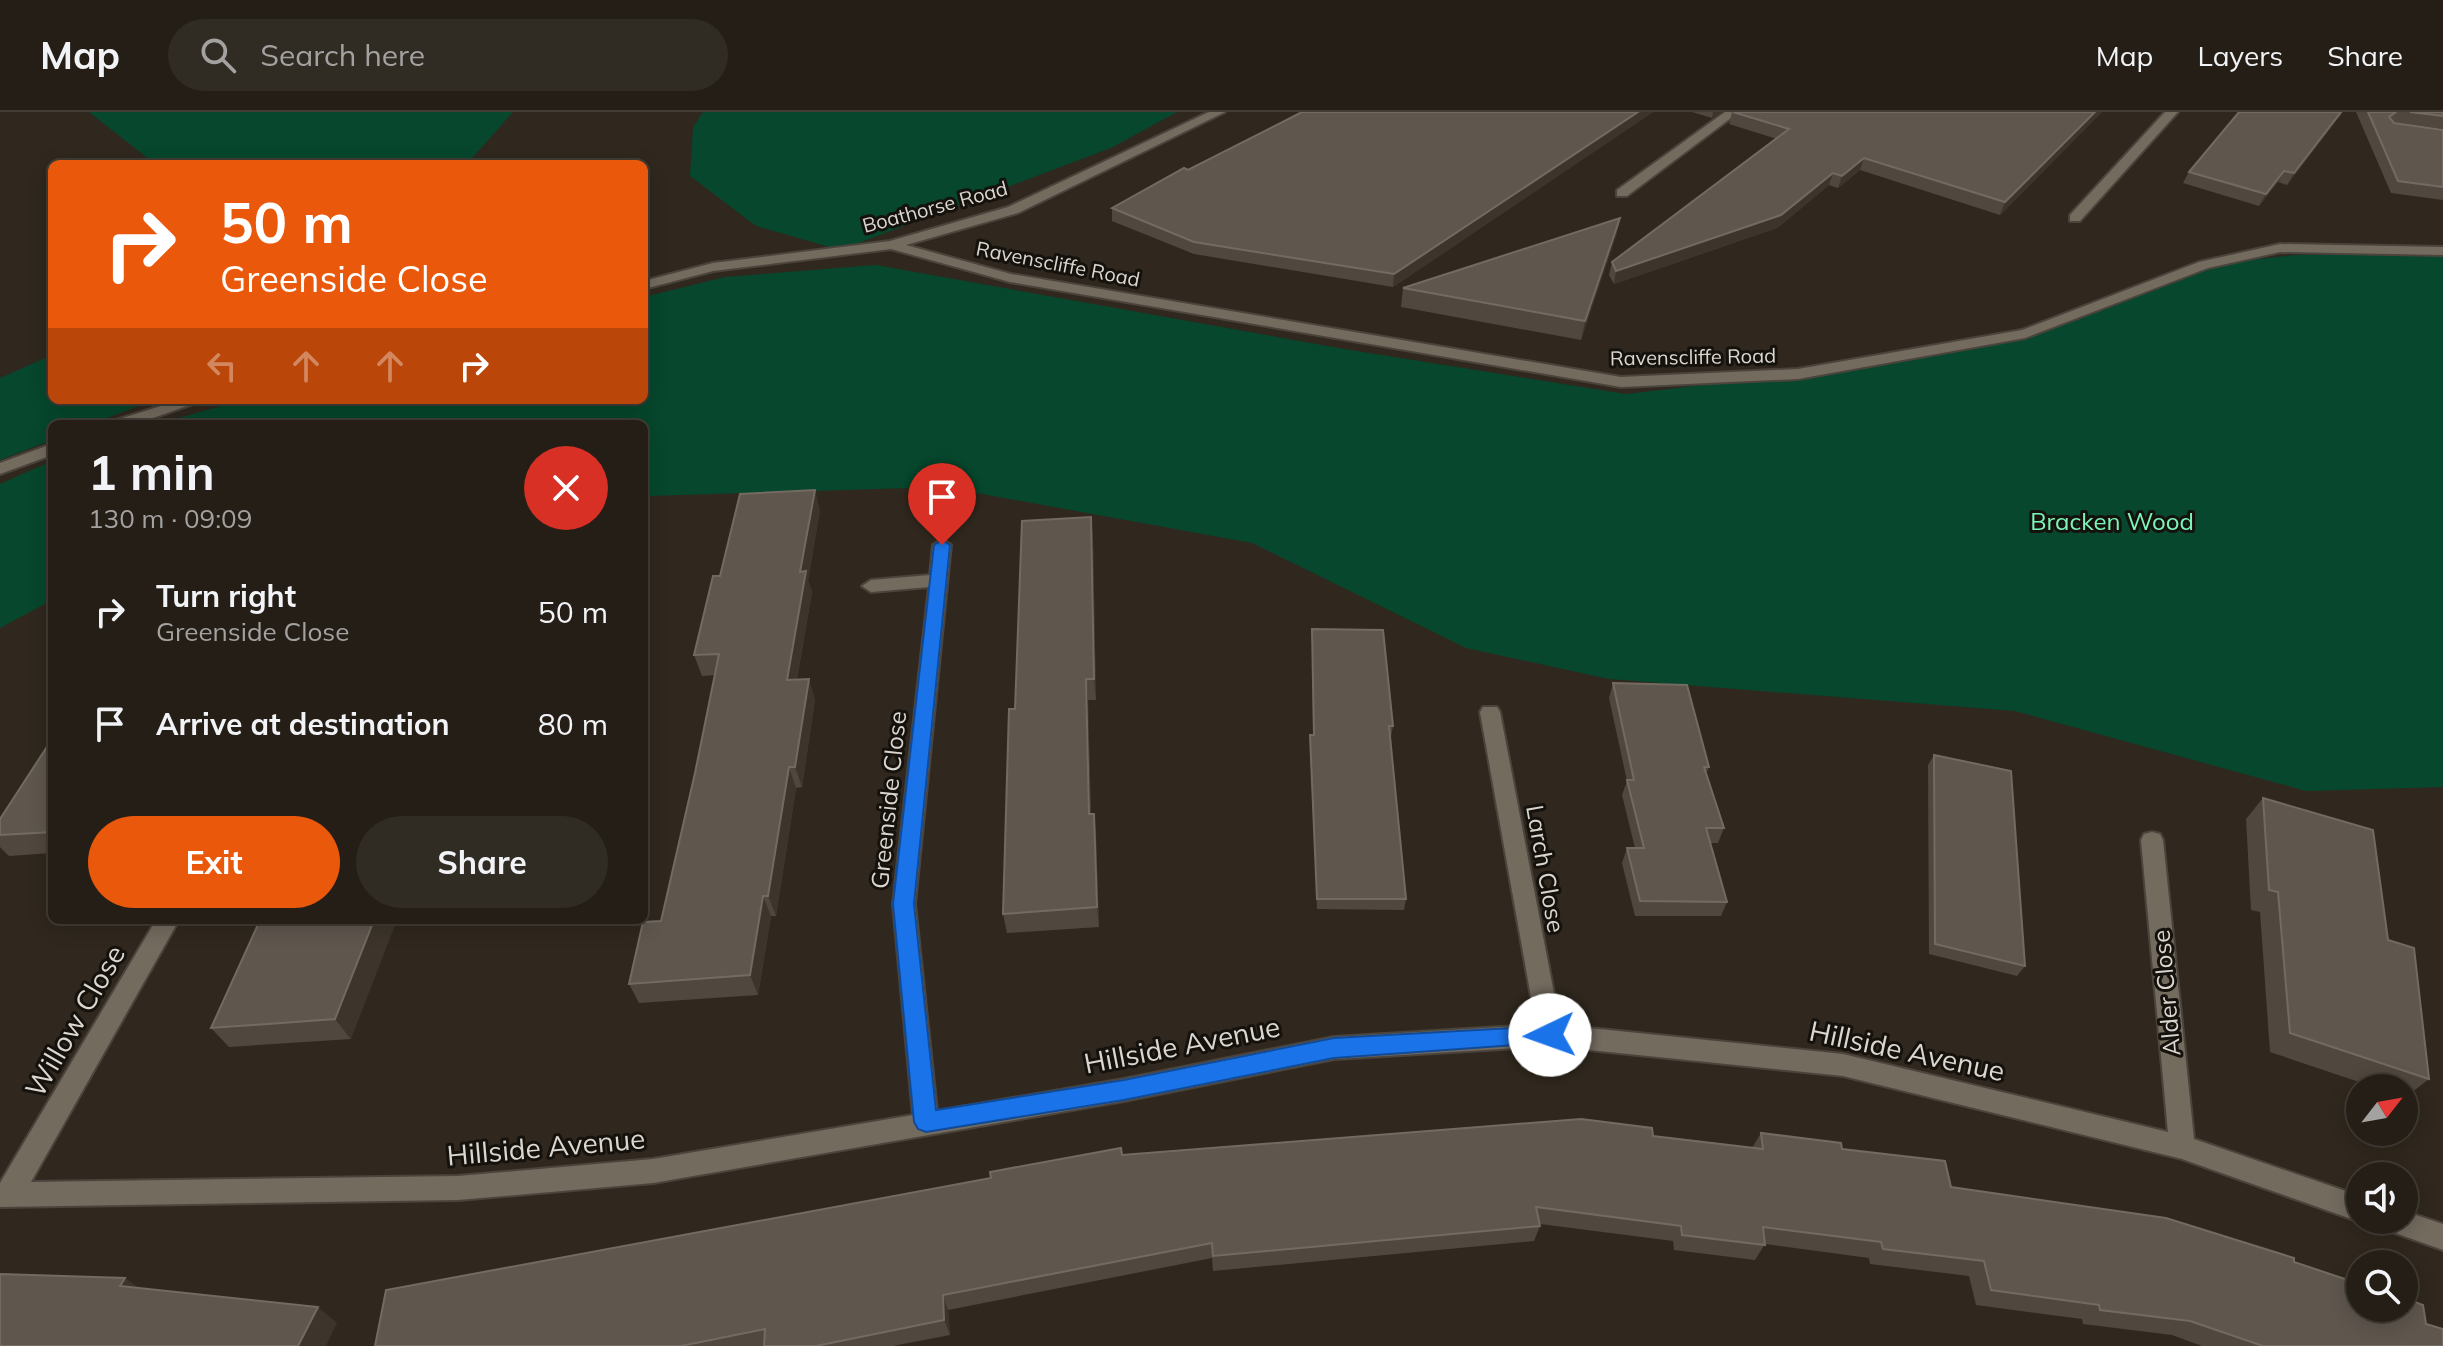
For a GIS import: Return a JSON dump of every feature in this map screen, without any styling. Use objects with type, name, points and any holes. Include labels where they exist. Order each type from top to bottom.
[{"type":"street","name":"Boathorse Road","points":[[648,284],[713,267],[891,245],[1013,210],[1219,112]]},
{"type":"street","points":[[1622,193],[1733,112]]},
{"type":"street","points":[[2075,218],[2172,112]]},
{"type":"street","name":"Ravenscliffe Road","points":[[891,245],[1010,278],[1621,382],[1798,374],[2025,334],[2204,265],[2280,248],[2443,251]]},
{"type":"street","points":[[132,420],[183,404]]},
{"type":"street","points":[[0,469],[48,451]]},
{"type":"street","name":"Greenside Close","points":[[926,1122],[904,904],[942,545]]},
{"type":"street","points":[[871,586],[938,580]]},
{"type":"street","name":"Larch Close","points":[[1490,712],[1550,1035]]},
{"type":"street","name":"Alder Close","points":[[2152,840],[2182,1147]]},
{"type":"street","name":"Willow Close","points":[[5,1195],[166,924]]},
{"type":"street","name":"Hillside Avenue","points":[[5,1195],[458,1188],[653,1171],[1124,1090],[1334,1048],[1550,1035],[1843,1065],[2182,1147],[2346,1204]]},
{"type":"street","points":[[2418,1228],[2443,1237]]},
{"type":"green space","points":[[89,112],[513,112],[471,160],[150,160]]},
{"type":"green space","points":[[703,112],[1177,112],[1111,148],[840,250],[756,226],[690,176],[693,127]]},
{"type":"green space","name":"Bracken Wood","points":[[2443,254],[2443,787],[2306,791],[2015,711],[1609,679],[1466,648],[1252,543],[944,487],[648,496],[648,420],[172,420],[228,404],[648,404],[648,296],[725,277],[876,265],[1344,349],[1626,394],[1798,374],[2025,334],[2204,265],[2296,255]]},
{"type":"green space","points":[[48,357],[48,404],[144,404],[102,420],[48,420],[48,442],[0,460],[0,378]]},
{"type":"green space","points":[[48,463],[48,602],[0,628],[0,484]]},
{"type":"building","points":[[1302,112],[1638,112],[1394,274],[1194,242],[1112,208],[1184,168],[1188,170]]},
{"type":"building","points":[[1733,112],[2095,112],[2005,202],[1864,158],[1842,176],[1833,173],[1781,215],[1616,271],[1612,262],[1789,129]]},
{"type":"building","points":[[2239,112],[2341,112],[2294,173],[2284,171],[2266,194],[2189,172]]},
{"type":"building","points":[[2368,112],[2396,112],[2389,117],[2394,123],[2443,130],[2443,187],[2398,181]]},
{"type":"building","points":[[2410,112],[2443,112],[2443,116]]},
{"type":"building","points":[[1620,218],[1585,321],[1403,288]]},
{"type":"building","points":[[815,490],[800,572],[806,571],[787,680],[809,679],[795,767],[789,767],[768,896],[763,896],[750,975],[629,984],[643,924],[661,921],[695,773],[719,654],[694,655],[713,576],[720,576],[740,494]]},
{"type":"building","points":[[1091,517],[1094,679],[1086,679],[1089,814],[1094,814],[1097,907],[1003,914],[1009,709],[1015,709],[1022,521]]},
{"type":"building","points":[[1312,629],[1383,630],[1406,899],[1317,899],[1310,735],[1314,735]]},
{"type":"building","points":[[1613,683],[1687,685],[1709,767],[1704,767],[1724,828],[1706,828],[1727,902],[1640,901],[1627,848],[1644,848],[1627,780],[1634,780]]},
{"type":"building","points":[[48,745],[48,832],[0,835],[0,819]]},
{"type":"building","points":[[1934,755],[2011,771],[2025,966],[1935,944]]},
{"type":"building","points":[[2263,798],[2373,830],[2388,940],[2414,948],[2429,1079],[2290,1033],[2278,892],[2269,890]]},
{"type":"building","points":[[258,924],[372,924],[335,1019],[211,1028]]},
{"type":"building","points":[[1581,1119],[1652,1128],[1653,1136],[1763,1149],[1761,1133],[1841,1143],[1842,1149],[1945,1161],[1951,1187],[2166,1218],[2294,1258],[2294,1262],[2346,1279],[2346,1322],[2418,1322],[2418,1303],[2423,1305],[2426,1324],[2443,1329],[2443,1346],[2263,1346],[2190,1321],[2100,1310],[2099,1305],[1991,1290],[1984,1261],[1883,1249],[1881,1242],[1763,1227],[1765,1245],[1682,1235],[1681,1226],[1536,1207],[1540,1226],[1213,1256],[1212,1243],[943,1295],[944,1320],[816,1346],[764,1346],[765,1329],[681,1346],[375,1346],[386,1290],[991,1178],[990,1172],[1121,1148],[1122,1155]]},
{"type":"building","points":[[0,1274],[125,1278],[120,1286],[318,1307],[298,1346],[0,1346]]},
{"type":"route","points":[[942,545],[904,904],[926,1122],[1124,1090],[1334,1048],[1550,1035]]}]
